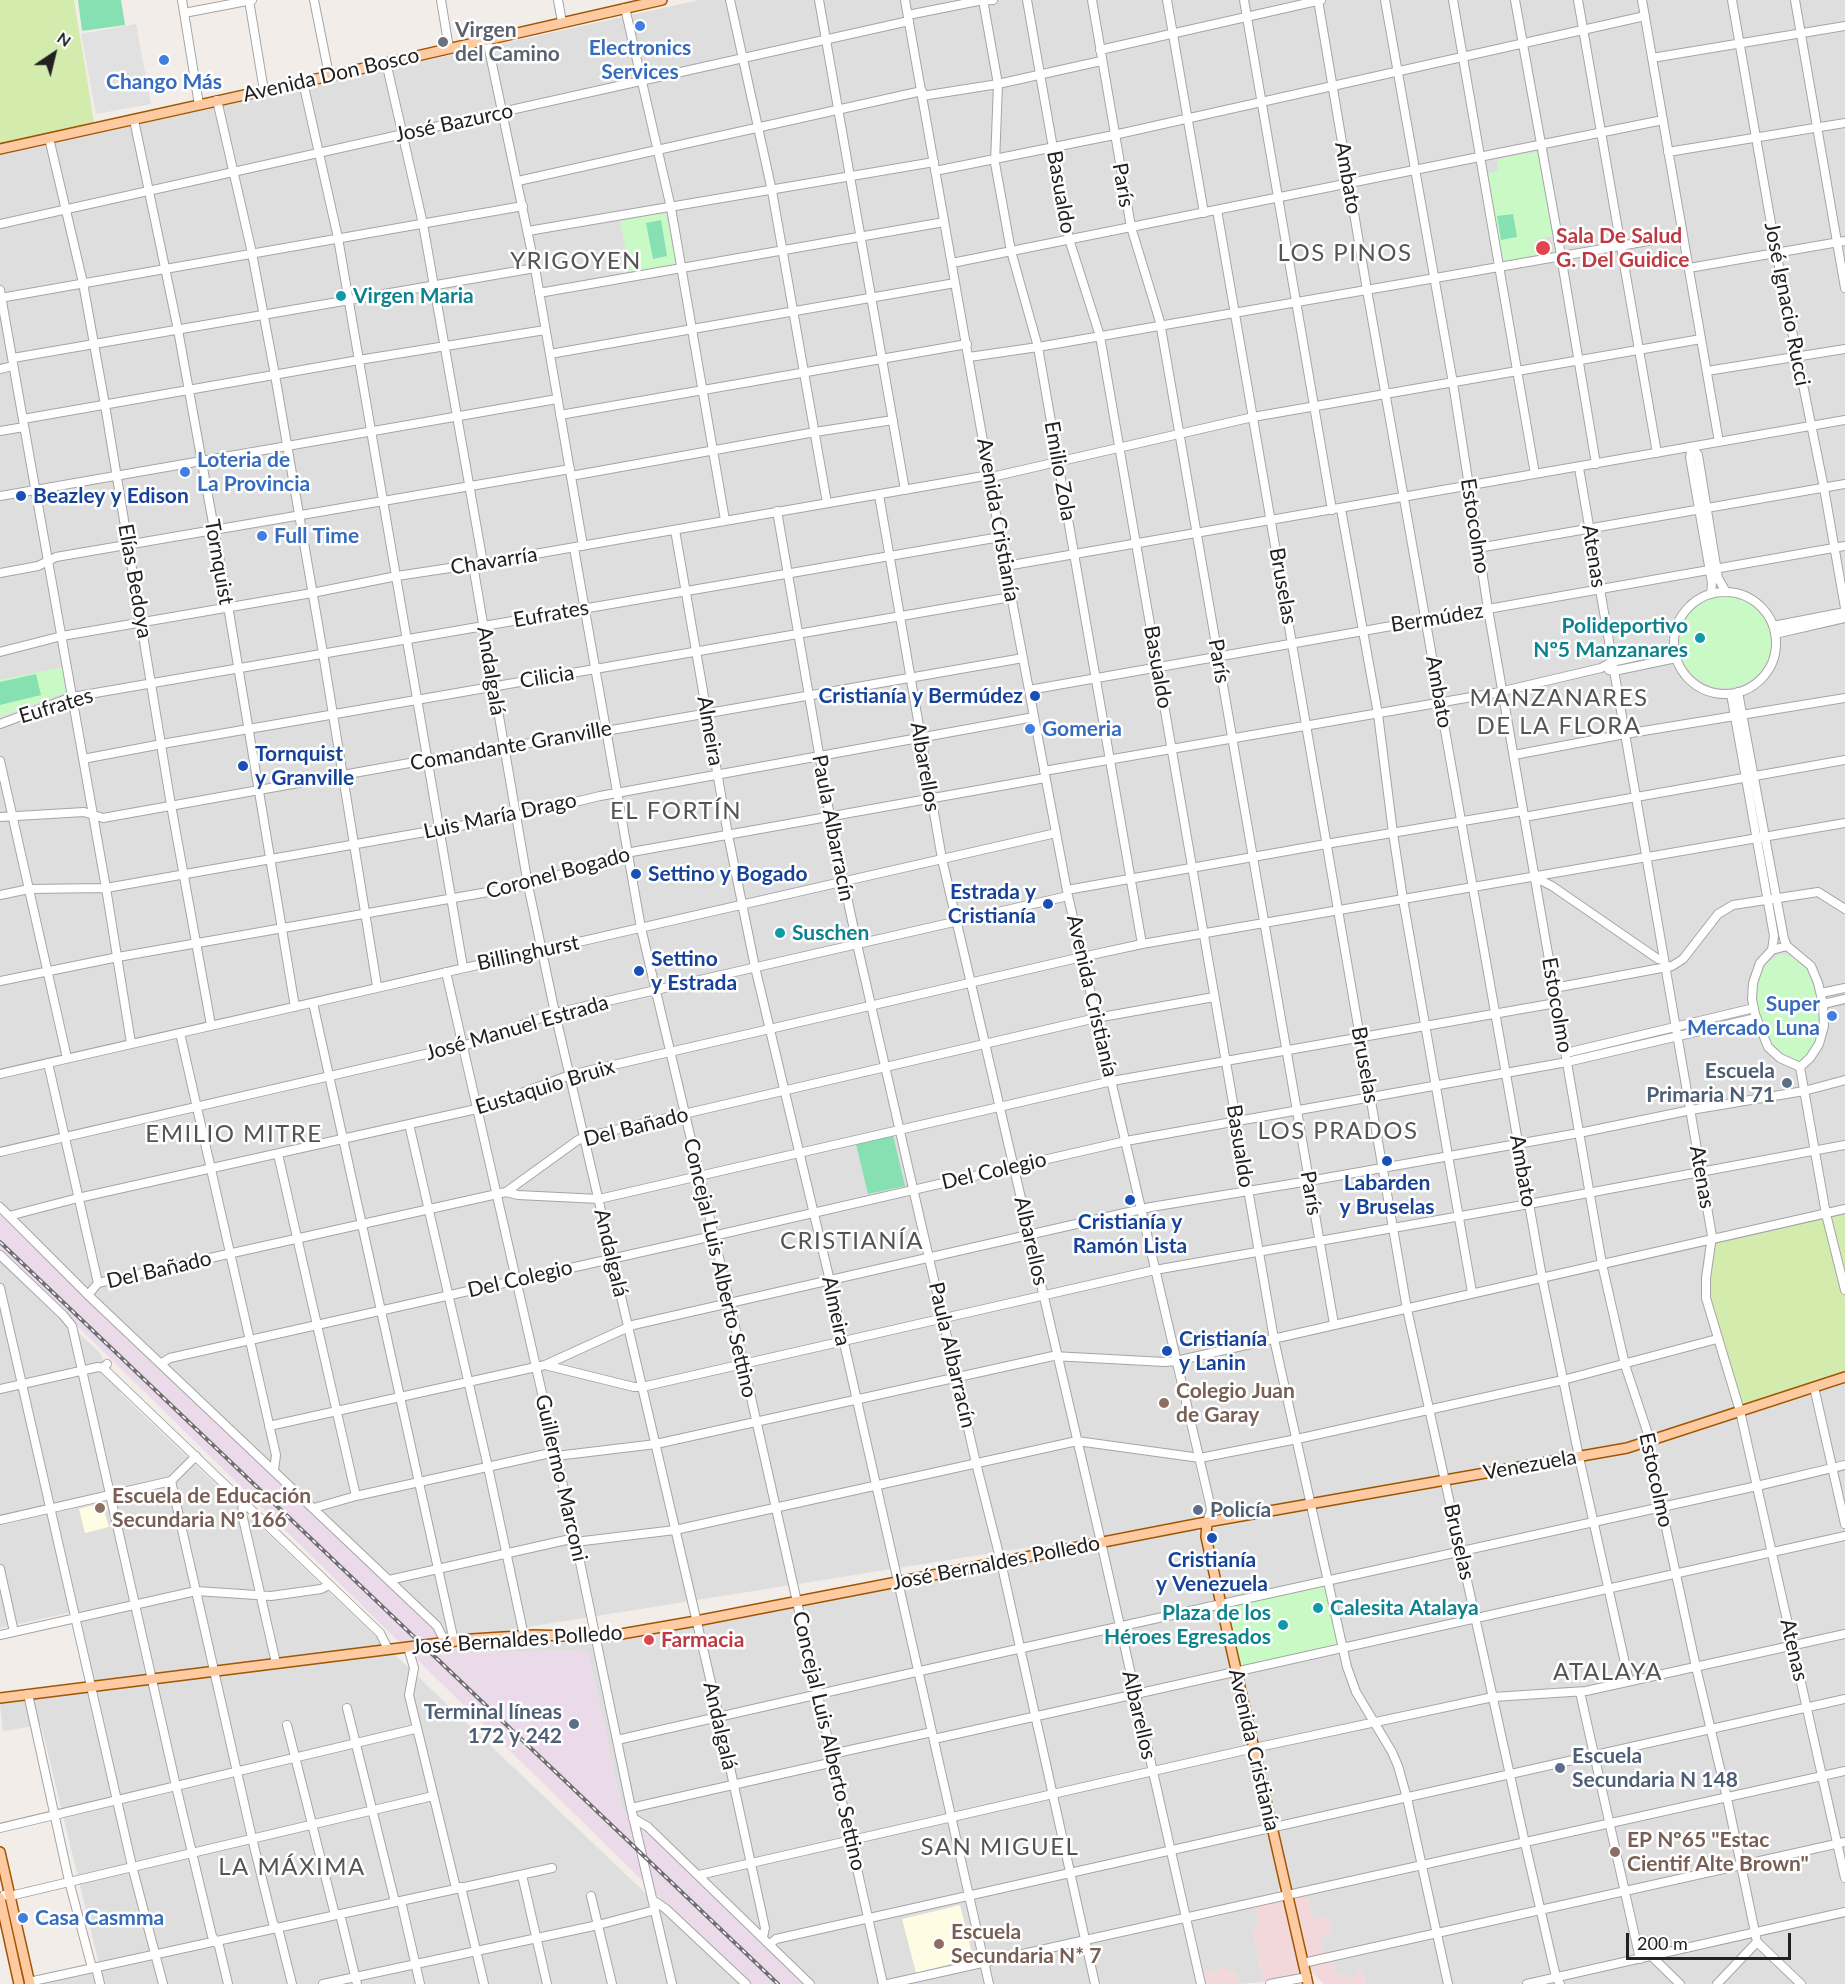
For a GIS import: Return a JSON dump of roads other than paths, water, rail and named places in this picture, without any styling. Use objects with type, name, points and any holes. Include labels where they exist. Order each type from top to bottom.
[{"type":"main road","name":"Avenida Don Bosco","points":[[0,149],[662,0]]},
{"type":"main road","name":"Venezuela","points":[[1207,1522],[1627,1448],[1845,1377]]},
{"type":"main road","name":"José Bernaldes Polledo","points":[[0,1698],[449,1642],[524,1636],[596,1638],[696,1621],[1207,1522]]},
{"type":"main road","name":"Avenida Cristianía","points":[[1207,1522],[1206,1537],[1308,1981]]},
{"type":"main road","points":[[0,1852],[3,1896],[26,1983]]},
{"type":"main road","points":[[1308,1981],[1316,1984]]},
{"type":"street","points":[[182,0],[199,105]]},
{"type":"street","points":[[249,0],[264,91]]},
{"type":"street","points":[[184,13],[254,0]]},
{"type":"street","points":[[314,0],[330,75]]},
{"type":"street","points":[[441,0],[449,48]]},
{"type":"street","points":[[558,0],[562,22]]},
{"type":"street","points":[[730,0],[772,191],[827,503]]},
{"type":"street","points":[[819,0],[880,358],[905,490]]},
{"type":"street","name":"Avenida Cristianía","points":[[904,0],[1000,537],[1056,833],[1096,1018],[1200,1458],[1211,1511],[1207,1522]]},
{"type":"street","name":"José Bazurco","points":[[0,224],[641,82],[825,40],[983,0],[993,0]]},
{"type":"street","name":"Emilio Zola","points":[[983,0],[998,84],[994,159],[1011,251],[1038,347],[1142,944]]},
{"type":"street","name":"Basualdo","points":[[1027,0],[1069,239],[1100,336],[1274,1338]]},
{"type":"street","name":"París","points":[[1092,0],[1131,227],[1161,326],[1334,1324]]},
{"type":"street","points":[[1167,0],[1204,213]]},
{"type":"street","points":[[1244,0],[1332,510]]},
{"type":"street","points":[[1100,50],[1320,0]]},
{"type":"street","name":"Ambato","points":[[1320,0],[1348,183],[1542,1278],[1629,1681]]},
{"type":"street","name":"Estocolmo","points":[[1385,0],[1453,382],[1488,609],[1602,1264],[1625,1365],[1649,1442],[1696,1667],[1757,1938]]},
{"type":"street","points":[[1453,0],[1535,474]]},
{"type":"street","points":[[1515,0],[1596,464]]},
{"type":"street","points":[[1578,0],[1658,453]]},
{"type":"street","points":[[1642,0],[1719,442]]},
{"type":"street","name":"José Ignacio Rucci","points":[[1732,0],[1776,252],[1824,488],[1845,610]]},
{"type":"street","points":[[1795,0],[1816,128],[1841,241],[1845,288]]},
{"type":"street","points":[[625,8],[671,208],[725,520]]},
{"type":"street","points":[[528,231],[849,177],[994,159],[1114,135],[1645,16]]},
{"type":"street","points":[[1652,58],[1845,26]]},
{"type":"street","points":[[487,40],[528,231],[583,546]]},
{"type":"street","points":[[518,181],[838,109],[922,93],[998,84],[1101,61]]},
{"type":"street","points":[[386,62],[435,285],[483,563]]},
{"type":"street","points":[[303,82],[338,238],[464,967]]},
{"type":"street","points":[[217,100],[264,314],[344,776],[377,987]]},
{"type":"street","name":"Tornquist","points":[[134,120],[167,268],[212,529],[228,606],[295,1007]]},
{"type":"street","points":[[952,263],[1663,120]]},
{"type":"street","points":[[1668,152],[1845,123]]},
{"type":"street","name":"Elías Bedoya","points":[[49,138],[94,344],[118,476],[171,805],[211,1025]]},
{"type":"street","points":[[131,1043],[62,636],[0,295],[82,283],[523,206]]},
{"type":"street","name":"Bruselas","points":[[1217,210],[1407,1308],[1525,1843],[1558,1981]]},
{"type":"street","points":[[539,293],[944,222]]},
{"type":"street","points":[[969,357],[1683,235]]},
{"type":"street","points":[[1689,268],[1841,241]]},
{"type":"street","points":[[0,369],[13,362],[94,344],[535,268]]},
{"type":"street","points":[[550,354],[955,283]]},
{"type":"street","points":[[0,431],[23,423],[105,405],[545,330]]},
{"type":"street","name":"Chavarría","points":[[0,652],[62,636],[228,606],[990,476],[1253,417],[1701,339]]},
{"type":"street","points":[[560,415],[967,344]]},
{"type":"street","points":[[1707,371],[1845,349]]},
{"type":"street","points":[[0,496],[557,399]]},
{"type":"street","points":[[0,573],[38,566],[56,557],[299,514],[470,485],[712,451],[893,420]]},
{"type":"street","points":[[1006,566],[1845,420]]},
{"type":"street","points":[[1692,447],[1690,457],[1713,569],[1711,594]]},
{"type":"street","name":"Atenas","points":[[1579,468],[1702,1172],[1712,1239],[1705,1289],[1740,1411],[1822,1776],[1841,1842],[1845,1878]]},
{"type":"street","points":[[1478,548],[1845,484]]},
{"type":"street","name":"Albarellos","points":[[879,495],[942,859],[1201,1984]]},
{"type":"street","points":[[1341,509],[1378,714],[1393,833],[1472,1292]]},
{"type":"street","name":"Paula Albarracín","points":[[777,511],[843,881],[884,1067],[1001,1562],[1095,1984]]},
{"type":"street","name":"Almeira","points":[[675,530],[728,835],[755,967],[920,1672],[989,1984]]},
{"type":"street","name":"Eufrates","points":[[0,724],[72,697],[1000,537]]},
{"type":"street","name":"Bermúdez","points":[[1029,690],[1845,546]]},
{"type":"street","name":"Concejal Luis Alberto Settino","points":[[574,548],[641,928],[730,1304],[883,1984]]},
{"type":"street","name":"Andalgalá","points":[[473,565],[528,885],[555,1013],[719,1717],[765,1928],[763,1936]]},
{"type":"street","points":[[1713,569],[1726,592]]},
{"type":"street","points":[[1726,592],[1741,595],[1755,602],[1766,612],[1774,630],[1774,656],[1768,670],[1752,686],[1734,693],[1715,693],[1701,688],[1683,672],[1674,648],[1675,632],[1685,611],[1697,600],[1711,594],[1726,592]]},
{"type":"street","name":"Cilicia","points":[[83,759],[1011,597]]},
{"type":"street","points":[[1774,630],[1779,626],[1845,610]]},
{"type":"street","points":[[1774,630],[1845,618]]},
{"type":"street","points":[[1601,668],[1612,662],[1674,648]]},
{"type":"street","name":"Comandante Granville","points":[[0,817],[84,812],[103,818],[258,789],[1023,658]]},
{"type":"street","points":[[1601,668],[1614,671],[1676,658]]},
{"type":"street","name":"Coronel Bogado","points":[[0,981],[118,957],[528,885],[627,853],[931,799],[1110,760],[1441,703],[1601,668]]},
{"type":"street","points":[[1734,693],[1771,898],[1774,936],[1772,950]]},
{"type":"street","points":[[1514,755],[1625,734],[1845,698]]},
{"type":"street","name":"Luis María Drago","points":[[0,895],[29,889],[106,888],[516,816],[616,793],[1034,717]]},
{"type":"street","name":"José Manuel Estrada","points":[[0,1152],[461,1046],[555,1013],[956,921],[1131,878],[1462,821],[1524,814],[1845,760]]},
{"type":"street","points":[[0,761],[67,1058]]},
{"type":"street","name":"Eustaquio Bruix","points":[[9,1216],[78,1198],[477,1108],[570,1075],[1142,944],[1647,859],[1845,823]]},
{"type":"street","name":"Billinghurst","points":[[0,1074],[1056,833]]},
{"type":"street","points":[[1551,874],[1552,885]]},
{"type":"street","points":[[1534,877],[1552,885],[1664,964],[1672,966],[1683,959],[1722,910],[1733,905],[1818,892],[1845,909]]},
{"type":"street","points":[[1771,898],[1787,946],[1811,966],[1823,1004],[1824,1026],[1820,1044],[1800,1067]]},
{"type":"street","points":[[1787,946],[1772,950],[1760,963],[1754,975],[1752,991],[1756,1018],[1772,1053],[1800,1067]]},
{"type":"street","points":[[1554,988],[1664,964]]},
{"type":"street","name":"Guillermo Marconi","points":[[446,972],[461,1046],[556,1454],[633,1818],[672,1984]]},
{"type":"street","points":[[1821,993],[1845,988]]},
{"type":"street","name":"Del Bañado","points":[[88,1295],[98,1283],[506,1192],[585,1137],[1096,1018],[1214,997]]},
{"type":"street","points":[[1823,1004],[1845,999]]},
{"type":"street","points":[[314,1003],[420,1483],[438,1569],[449,1642]]},
{"type":"street","points":[[506,1192],[518,1195],[599,1199],[1112,1081],[1556,1003]]},
{"type":"street","points":[[1566,1053],[1754,1008]]},
{"type":"street","name":"Del Colegio","points":[[162,1363],[170,1358],[317,1324],[449,1296],[1126,1141],[1507,1074],[1756,1018]]},
{"type":"street","points":[[180,1033],[276,1455],[274,1470]]},
{"type":"street","points":[[48,1063],[98,1283]]},
{"type":"street","points":[[1800,1067],[1826,1214],[1845,1290]]},
{"type":"street","points":[[269,1426],[545,1365],[629,1327],[1141,1209],[1309,1181],[1804,1091],[1845,1080]]},
{"type":"street","points":[[409,1124],[508,1555],[524,1636]]},
{"type":"street","points":[[545,1365],[642,1387],[1155,1270],[1845,1145]]},
{"type":"street","points":[[278,1154],[356,1496]]},
{"type":"street","points":[[0,1207],[88,1295],[437,1626],[449,1642]]},
{"type":"street","points":[[314,1508],[356,1496],[556,1454],[656,1444],[1057,1355],[1176,1361],[1845,1209]]},
{"type":"street","points":[[0,1255],[72,1326],[176,1786],[212,1936],[219,1946],[228,1984]]},
{"type":"street","points":[[0,1288],[132,1866],[163,1984]]},
{"type":"street","points":[[1274,1338],[1350,1678],[1395,1759],[1407,1798],[1448,1984]]},
{"type":"street","points":[[389,1580],[575,1540],[675,1530],[1077,1441],[1200,1458],[1297,1439],[1563,1380],[1718,1339]]},
{"type":"street","points":[[0,1389],[105,1366],[195,1456],[380,1633],[388,1649]]},
{"type":"street","points":[[1814,1388],[1845,1524]]},
{"type":"street","points":[[0,1520],[171,1481],[195,1456]]},
{"type":"street","points":[[617,1740],[1845,1465]]},
{"type":"street","points":[[171,1481],[252,1838],[273,1923],[279,1932],[292,1984]]},
{"type":"street","points":[[243,1502],[242,1514],[276,1663]]},
{"type":"street","points":[[631,1808],[733,1785],[833,1758],[1035,1716],[1845,1536]]},
{"type":"street","points":[[0,1569],[15,1632]]},
{"type":"street","points":[[0,1635],[196,1591],[261,1596],[321,1589],[329,1585]]},
{"type":"street","points":[[699,1875],[1254,1748],[1493,1697],[1580,1692],[1845,1634]]},
{"type":"street","points":[[408,1647],[414,1668],[409,1695],[416,1729],[484,1984]]},
{"type":"street","points":[[1580,1692],[1640,1959]]},
{"type":"street","points":[[28,1694],[69,1881],[100,1984]]},
{"type":"street","points":[[770,1944],[776,1939],[868,1918],[1845,1700]]},
{"type":"street","points":[[347,1708],[420,1984]]},
{"type":"street","points":[[287,1725],[356,1980]]},
{"type":"street","points":[[0,1828],[416,1729]]},
{"type":"street","points":[[888,1984],[1845,1771]]},
{"type":"street","points":[[3,1896],[433,1796]]},
{"type":"street","points":[[633,1818],[648,1827],[810,1984]]},
{"type":"street","points":[[1303,1963],[1841,1842]]},
{"type":"street","points":[[26,1983],[552,1868]]},
{"type":"street","points":[[522,1875],[547,1984]]},
{"type":"street","points":[[591,1896],[612,1984]]},
{"type":"street","points":[[653,1900],[666,1909],[746,1984]]},
{"type":"street","points":[[323,1984],[356,1980],[415,1964],[655,1911]]},
{"type":"street","points":[[1527,1984],[1558,1981],[1651,1956],[1757,1938],[1845,1912]]},
{"type":"street","points":[[1717,1984],[1757,1938]]},
{"type":"street","points":[[1757,1938],[1801,1984]]},
{"type":"street","points":[[1636,1941],[1680,1984]]},
{"type":"street","points":[[1270,1984],[1308,1981]]},
{"type":"railway","points":[[0,1242],[778,1984]]},
{"type":"place","name":"Electronics Services","points":[[640,26]]},
{"type":"place","name":"Virgen del Camino","points":[[443,42]]},
{"type":"place","name":"Chango Más","points":[[164,60]]},
{"type":"place","name":"Sala De Salud G. Del Guidice","points":[[1543,248]]},
{"type":"place","name":"Virgen Maria","points":[[341,296]]},
{"type":"place","name":"Loteria de La Provincia","points":[[185,472]]},
{"type":"place","name":"Beazley y Edison","points":[[21,496]]},
{"type":"place","name":"Full Time","points":[[262,536]]},
{"type":"place","name":"Polideportivo Nº5 Manzanares","points":[[1700,638]]},
{"type":"place","name":"Cristianía y Bermúdez","points":[[1035,696]]},
{"type":"place","name":"Gomeria","points":[[1030,729]]},
{"type":"place","name":"Tornquist y Granville","points":[[243,766]]},
{"type":"place","name":"Settino y Bogado","points":[[636,874]]},
{"type":"place","name":"Estrada y Cristianía","points":[[1048,904]]},
{"type":"place","name":"Suschen","points":[[780,933]]},
{"type":"place","name":"Settino y Estrada","points":[[639,971]]},
{"type":"place","name":"Super Mercado Luna","points":[[1832,1016]]},
{"type":"place","name":"Escuela Primaria N 71","points":[[1787,1083]]},
{"type":"place","name":"Labarden y Bruselas","points":[[1387,1161]]},
{"type":"place","name":"Cristianía y Ramón Lista","points":[[1130,1200]]},
{"type":"place","name":"Cristianía y Lanin","points":[[1167,1351]]},
{"type":"place","name":"Colegio Juan de Garay","points":[[1164,1403]]},
{"type":"place","name":"Escuela de Educación Secundaria N° 166","points":[[100,1508]]},
{"type":"place","name":"Policía","points":[[1198,1510]]},
{"type":"place","name":"Cristianía y Venezuela","points":[[1212,1538]]},
{"type":"place","name":"Calesita Atalaya","points":[[1318,1608]]},
{"type":"place","name":"Plaza de los Héroes Egresados","points":[[1283,1625]]},
{"type":"place","name":"Farmacia","points":[[649,1640]]},
{"type":"place","name":"Terminal líneas 172 y 242","points":[[574,1724]]},
{"type":"place","name":"Escuela Secundaria N 148","points":[[1560,1768]]},
{"type":"place","name":"EP Nº65 \"Estac Cientif Alte Brown\"","points":[[1615,1852]]},
{"type":"place","name":"Casa Casmma","points":[[23,1918]]},
{"type":"place","name":"Escuela Secundaria N* 7","points":[[939,1944]]},
{"type":"district","name":"LOS PINOS","points":[[1345,253]]},
{"type":"district","name":"YRIGOYEN","points":[[576,261]]},
{"type":"district","name":"MANZANARES DE LA FLORA","points":[[1559,712]]},
{"type":"district","name":"EL FORTÍN","points":[[676,811]]},
{"type":"district","name":"LOS PRADOS","points":[[1338,1131]]},
{"type":"district","name":"EMILIO MITRE","points":[[234,1134]]},
{"type":"district","name":"CRISTIANÍA","points":[[852,1241]]},
{"type":"district","name":"ATALAYA","points":[[1608,1672]]},
{"type":"district","name":"SAN MIGUEL","points":[[1000,1847]]},
{"type":"district","name":"LA MÁXIMA","points":[[292,1867]]}]
